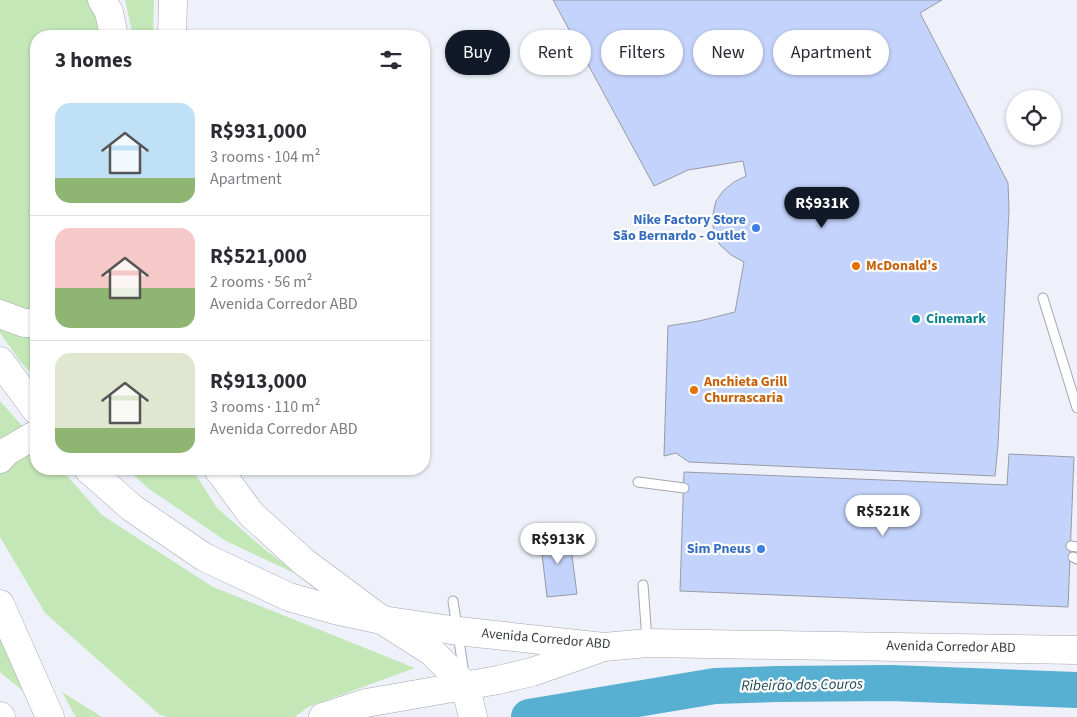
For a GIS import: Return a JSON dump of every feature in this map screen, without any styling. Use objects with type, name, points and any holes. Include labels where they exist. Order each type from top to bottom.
[{"type":"main road","points":[[102,0],[109,12],[113,30]]},
{"type":"main road","points":[[172,0],[172,30]]},
{"type":"main road","points":[[0,314],[24,323],[30,322]]},
{"type":"main road","points":[[0,361],[30,402]]},
{"type":"main road","points":[[0,460],[6,452],[30,438]]},
{"type":"main road","name":"Avenida Corredor ABD","points":[[95,475],[132,508],[204,557],[289,596],[335,610],[382,620],[458,631],[604,646],[648,643],[1077,650]]},
{"type":"main road","points":[[223,475],[252,514],[304,562],[382,620],[432,652],[470,701]]},
{"type":"main road","points":[[0,604],[50,717]]},
{"type":"main road","points":[[322,717],[366,703],[470,701],[498,680],[532,672],[604,646]]},
{"type":"lane","points":[[1043,298],[1077,408]]},
{"type":"lane","points":[[638,482],[684,488]]},
{"type":"lane","points":[[643,585],[648,643]]},
{"type":"lane","points":[[453,601],[470,701]]},
{"type":"green space","points":[[0,0],[95,0],[104,30],[30,30],[30,310],[12,307],[0,301]]},
{"type":"green space","points":[[125,0],[154,0],[153,30],[132,30]]},
{"type":"green space","points":[[0,328],[30,330],[30,372],[19,360],[0,333]]},
{"type":"green space","points":[[0,401],[30,434],[30,475],[66,475],[102,515],[213,587],[415,668],[308,707],[295,717],[167,717],[160,715],[45,613],[0,537]]},
{"type":"green space","points":[[134,475],[196,475],[217,508],[268,552],[307,579],[226,541],[149,489]]},
{"type":"green space","points":[[0,631],[35,701],[0,672]]},
{"type":"green space","points":[[62,692],[102,717],[76,717]]},
{"type":"building","points":[[553,0],[942,0],[920,13],[1008,183],[1009,210],[995,476],[689,462],[676,453],[664,456],[668,326],[735,312],[744,262],[731,255],[720,245],[714,233],[712,218],[716,201],[724,190],[746,176],[743,161],[688,170],[654,186],[591,70],[591,30],[569,30]]},
{"type":"building","points":[[1009,454],[1074,457],[1068,607],[680,591],[684,472],[1007,485]]},
{"type":"building","points":[[569,533],[577,594],[547,597],[540,537]]},
{"type":"waterway","name":"Ribeirão dos Couros","points":[[529,717],[715,686],[891,683],[1077,690]]},
{"type":"place","name":"Nike Factory Store São Bernardo - Outlet","points":[[756,228]]},
{"type":"place","name":"McDonald's","points":[[856,266]]},
{"type":"place","name":"Cinemark","points":[[916,319]]},
{"type":"place","name":"Anchieta Grill Churrascaria","points":[[694,390]]},
{"type":"place","name":"Sim Pneus","points":[[761,549]]}]
